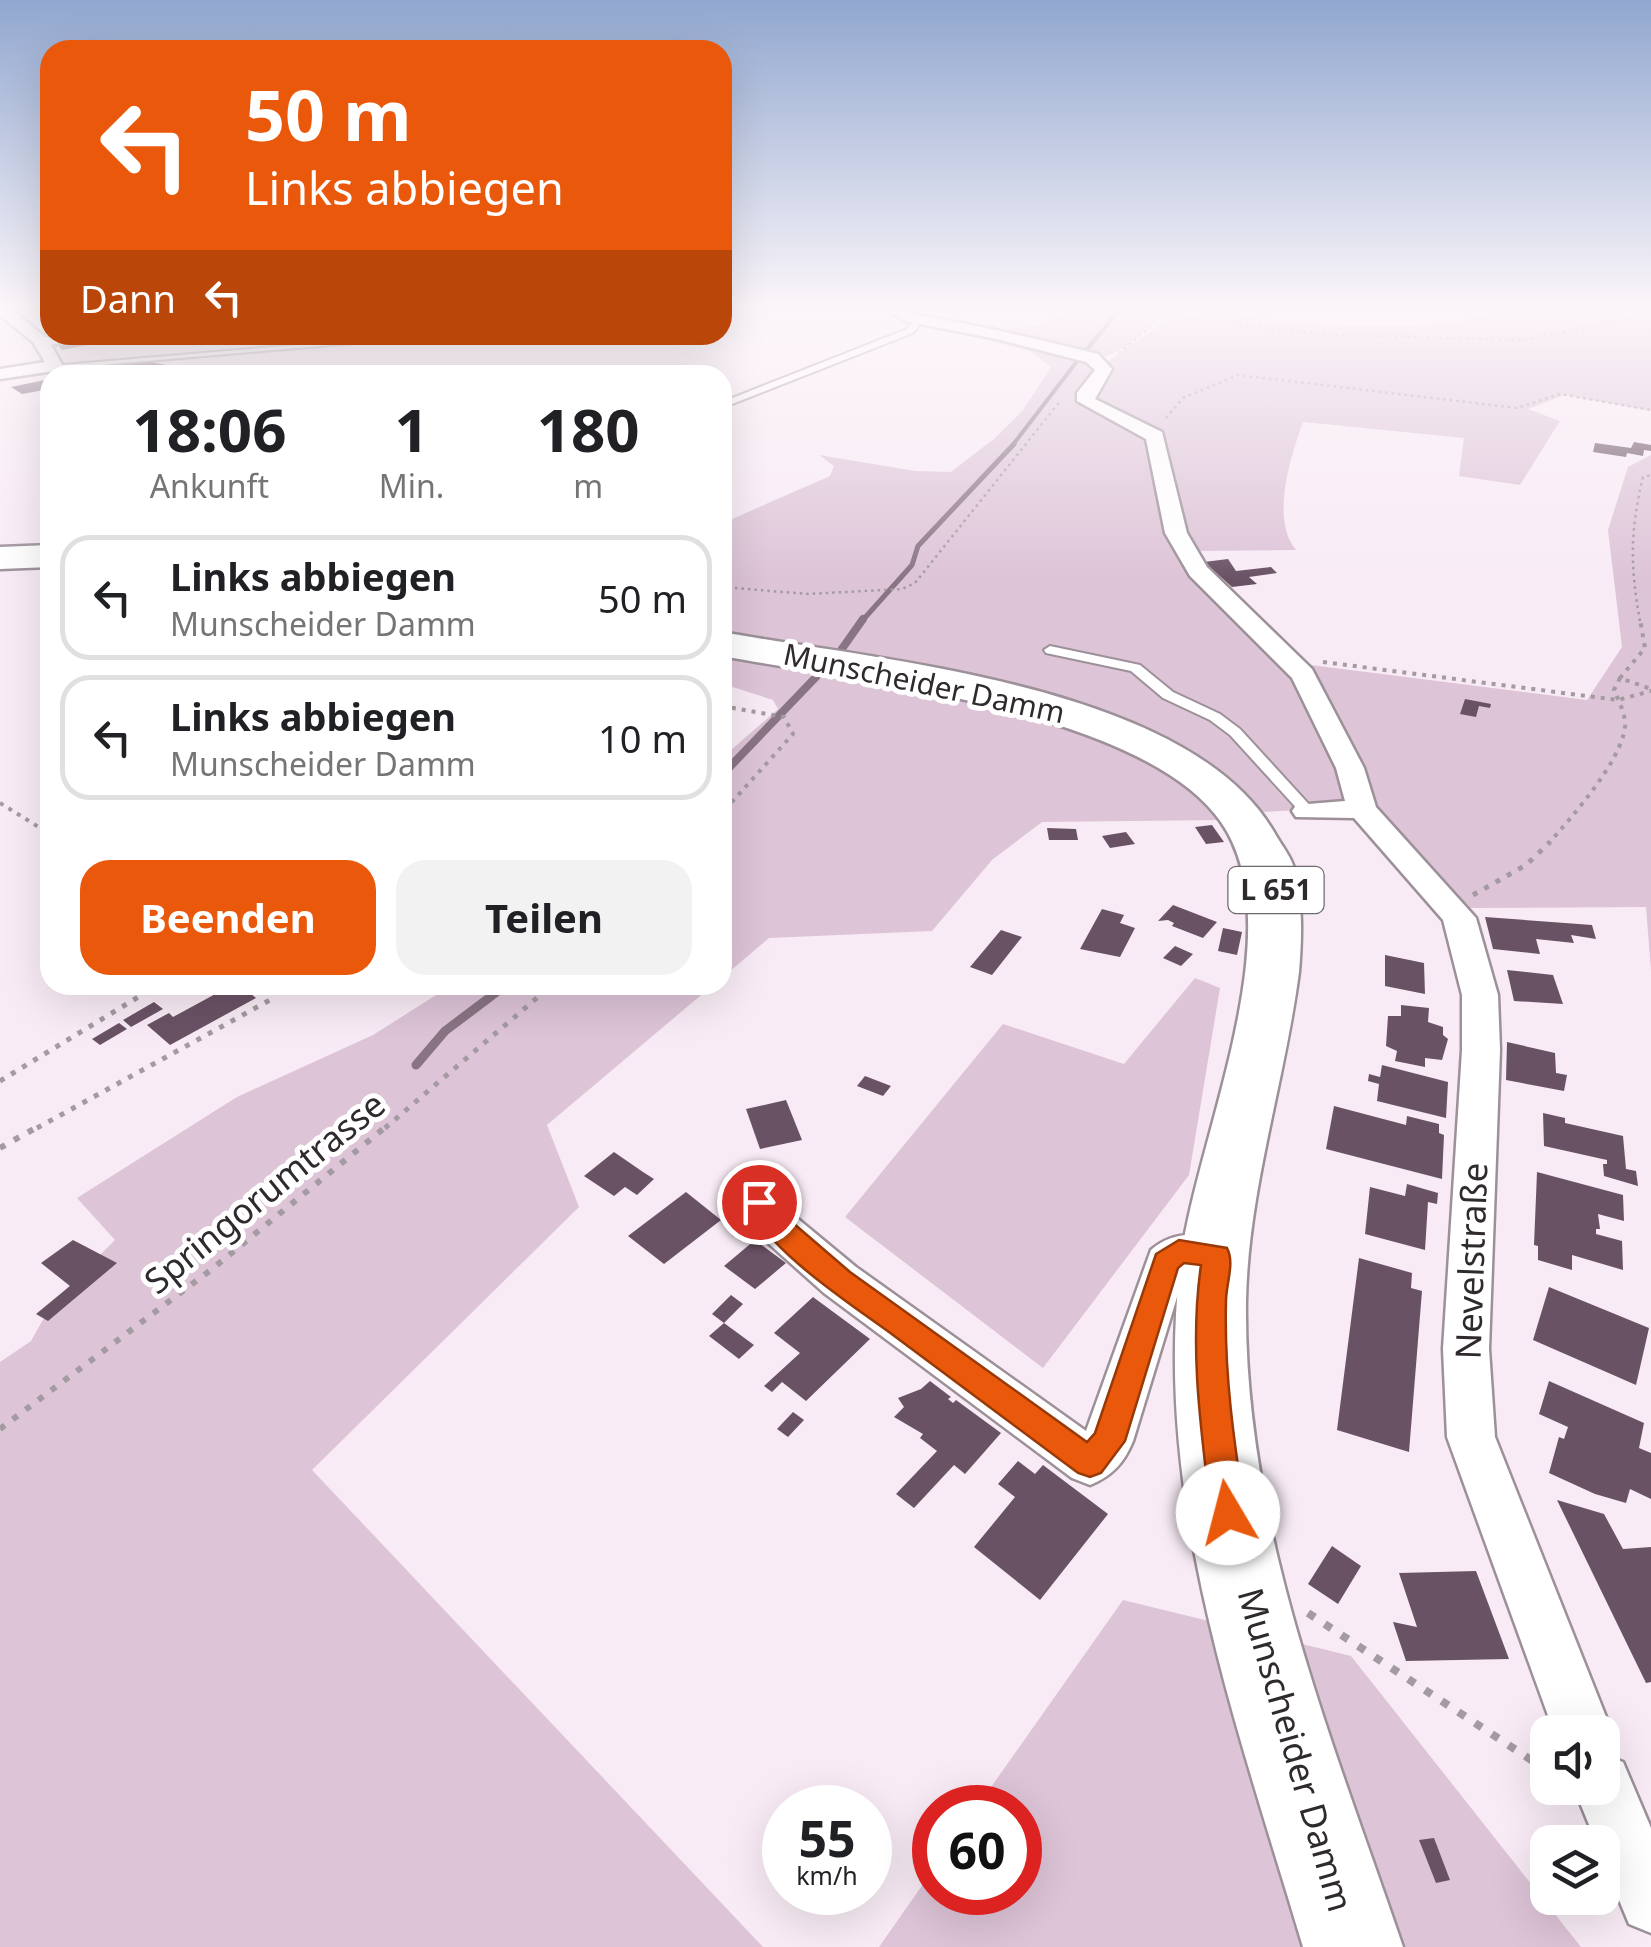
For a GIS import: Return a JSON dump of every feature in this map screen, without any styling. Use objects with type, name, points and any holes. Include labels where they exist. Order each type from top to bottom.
[{"type":"main road","points":[[0,558],[40,556]]},
{"type":"main road","name":"Munscheider Damm","points":[[732,646],[988,692],[1080,716],[1165,754],[1220,793],[1244,819],[1264,852],[1276,890],[1274,960],[1222,1210],[1211,1298],[1212,1398],[1228,1513],[1244,1579],[1353,1947]]},
{"type":"street","points":[[1086,399],[1098,410],[1150,432]]},
{"type":"street","name":"Nevelstraße","points":[[1150,432],[1156,438],[1176,533],[1198,571],[1303,674],[1350,768],[1362,809],[1455,909],[1480,995],[1481,1050],[1466,1348],[1470,1437],[1576,1715]]},
{"type":"street","points":[[1306,812],[1362,809]]},
{"type":"street","points":[[759,1202],[783,1231],[840,1280],[1090,1462],[1109,1441],[1166,1262],[1179,1251],[1217,1256]]},
{"type":"street","points":[[1611,1805],[1651,1902]]},
{"type":"lane","points":[[1050,650],[1135,668],[1168,695],[1215,717],[1235,732],[1306,812]]},
{"type":"path","points":[[732,588],[808,594],[902,589],[914,583],[1061,399]]},
{"type":"path","points":[[1150,432],[1182,399]]},
{"type":"path","points":[[1454,399],[1517,408],[1545,399]]},
{"type":"path","points":[[1588,399],[1651,410]]},
{"type":"path","points":[[1455,909],[1485,886],[1532,861],[1554,839],[1617,751],[1625,730],[1614,690],[1644,648],[1632,575],[1632,528],[1644,477],[1651,475]]},
{"type":"path","points":[[1286,657],[1618,700],[1651,690]]},
{"type":"path","points":[[1620,678],[1651,690]]},
{"type":"path","points":[[732,708],[784,717],[793,734],[732,803]]},
{"type":"path","points":[[0,803],[40,828]]},
{"type":"path","points":[[0,1080],[141,995]]},
{"type":"path","points":[[0,1148],[270,1000],[272,995]]},
{"type":"path","name":"Springorumtrasse","points":[[0,1429],[124,1340],[287,1210],[540,995]]},
{"type":"path","points":[[1244,1579],[1330,1624],[1530,1759]]},
{"type":"shaded area","points":[[1030,399],[1555,399],[1528,409],[1560,421],[1520,485],[1459,476],[1464,438],[1303,422],[1289,469],[1284,505],[1288,537],[1296,550],[1195,551],[1180,533],[1153,437],[1171,533],[1303,664],[1587,700],[1622,647],[1608,530],[1628,467],[1651,455],[1651,970],[1646,907],[1466,908],[1369,807],[1261,812],[1185,749],[1133,722],[1050,695],[993,683],[1120,742],[1173,774],[1220,820],[1042,822],[992,860],[932,931],[769,938],[732,969],[732,749],[778,709],[773,700],[732,687],[732,519],[830,476],[834,466],[819,455],[915,471],[951,472],[1023,410]]},
{"type":"shaded area","points":[[1586,399],[1651,399],[1651,411]]},
{"type":"shaded area","points":[[1195,978],[1220,988],[1189,1175],[1043,1368],[845,1217],[1003,1024],[1124,1064]]},
{"type":"shaded area","points":[[436,995],[701,995],[547,1125],[579,1207],[312,1470],[763,1947],[0,1947],[0,1362],[31,1341],[53,1302],[115,1240],[77,1198],[237,1097],[373,1035]]},
{"type":"shaded area","points":[[1123,1600],[1351,1656],[1530,1882],[1530,1915],[1556,1915],[1581,1947],[879,1947],[912,1900],[912,1915],[1042,1915],[1042,1785],[993,1785]]},
{"type":"building","points":[[1634,442],[1651,445],[1651,451],[1644,450],[1643,456],[1627,453],[1626,457],[1593,452],[1595,443],[1631,448]]},
{"type":"building","points":[[1228,559],[1236,571],[1271,567],[1277,573],[1249,577],[1257,584],[1232,587],[1204,562]]},
{"type":"building","points":[[1465,699],[1491,704],[1490,708],[1479,706],[1476,717],[1460,714]]},
{"type":"building","points":[[1212,825],[1224,842],[1206,844],[1195,827]]},
{"type":"building","points":[[1047,828],[1076,829],[1078,840],[1049,840]]},
{"type":"building","points":[[1126,832],[1135,844],[1110,848],[1102,836]]},
{"type":"building","points":[[1173,905],[1217,922],[1203,938],[1172,926],[1174,923],[1168,920],[1158,921]]},
{"type":"building","points":[[1102,909],[1124,915],[1120,923],[1135,928],[1120,957],[1080,949]]},
{"type":"building","points":[[1485,917],[1592,925],[1596,939],[1571,935],[1574,943],[1536,939],[1540,954],[1493,949]]},
{"type":"building","points":[[1223,928],[1242,932],[1237,955],[1218,951]]},
{"type":"building","points":[[1001,930],[1022,937],[992,975],[970,967]]},
{"type":"building","points":[[1175,946],[1193,954],[1181,966],[1163,958]]},
{"type":"building","points":[[1385,955],[1424,963],[1425,994],[1385,986]]},
{"type":"building","points":[[1507,970],[1553,975],[1563,1004],[1514,1001]]},
{"type":"building","points":[[214,995],[256,998],[170,1045],[147,1025],[169,1013],[173,1017]]},
{"type":"building","points":[[154,1002],[163,1009],[131,1027],[123,1020]]},
{"type":"building","points":[[1401,1005],[1429,1008],[1428,1022],[1443,1027],[1443,1035],[1448,1039],[1442,1060],[1425,1058],[1425,1067],[1395,1061],[1397,1051],[1386,1046],[1388,1016],[1401,1016]]},
{"type":"building","points":[[119,1023],[127,1029],[100,1045],[92,1039]]},
{"type":"building","points":[[1507,1042],[1555,1053],[1556,1073],[1567,1075],[1564,1091],[1506,1080]]},
{"type":"building","points":[[1382,1065],[1448,1082],[1446,1118],[1377,1101],[1379,1084],[1368,1081],[1369,1074],[1380,1077]]},
{"type":"building","points":[[865,1076],[891,1086],[883,1096],[857,1086]]},
{"type":"building","points":[[786,1100],[802,1140],[760,1149],[746,1109]]},
{"type":"building","points":[[1334,1106],[1406,1125],[1407,1116],[1439,1124],[1439,1133],[1444,1135],[1442,1179],[1326,1149]]},
{"type":"building","points":[[1543,1113],[1565,1118],[1565,1123],[1623,1136],[1626,1169],[1636,1171],[1638,1186],[1604,1176],[1603,1164],[1607,1160],[1544,1146]]},
{"type":"building","points":[[614,1152],[654,1179],[637,1195],[625,1187],[614,1196],[584,1176]]},
{"type":"building","points":[[1537,1172],[1623,1195],[1624,1221],[1598,1214],[1600,1229],[1596,1229],[1596,1234],[1622,1241],[1623,1270],[1572,1255],[1572,1270],[1538,1260],[1538,1246],[1534,1245]]},
{"type":"building","points":[[1407,1184],[1438,1193],[1437,1204],[1428,1202],[1425,1250],[1365,1234],[1370,1187],[1405,1196]]},
{"type":"building","points":[[686,1192],[721,1220],[664,1264],[628,1236]]},
{"type":"building","points":[[73,1240],[117,1263],[48,1321],[36,1314],[70,1286],[41,1263]]},
{"type":"building","points":[[755,1240],[786,1263],[755,1289],[724,1266]]},
{"type":"building","points":[[1359,1258],[1412,1273],[1411,1288],[1422,1291],[1409,1452],[1337,1430]]},
{"type":"building","points":[[1549,1287],[1649,1328],[1636,1385],[1533,1340]]},
{"type":"building","points":[[731,1295],[743,1304],[724,1323],[712,1314]]},
{"type":"building","points":[[813,1297],[870,1339],[806,1401],[782,1382],[772,1392],[764,1386],[800,1353],[774,1333]]},
{"type":"building","points":[[724,1323],[754,1345],[739,1359],[709,1336]]},
{"type":"building","points":[[930,1381],[953,1403],[956,1400],[1001,1433],[965,1474],[954,1465],[914,1508],[896,1494],[937,1451],[920,1438],[923,1434],[894,1417],[904,1407],[898,1398]]},
{"type":"building","points":[[1549,1381],[1644,1423],[1639,1448],[1651,1453],[1651,1499],[1630,1489],[1626,1503],[1549,1473],[1559,1437],[1564,1439],[1568,1427],[1539,1414]]},
{"type":"building","points":[[793,1412],[804,1420],[788,1437],[777,1429]]},
{"type":"building","points":[[1018,1461],[1035,1474],[1043,1465],[1108,1514],[1040,1600],[974,1547],[1015,1497],[998,1484]]},
{"type":"building","points":[[1557,1500],[1604,1514],[1623,1549],[1651,1547],[1651,1682],[1646,1683]]},
{"type":"building","points":[[1332,1546],[1361,1566],[1338,1604],[1308,1584]]},
{"type":"building","points":[[1476,1571],[1509,1659],[1406,1661],[1393,1622],[1417,1627],[1399,1573]]},
{"type":"building","points":[[1434,1838],[1450,1880],[1436,1883],[1419,1840]]},
{"type":"waterway","points":[[1012,446],[1048,399]]},
{"type":"waterway","points":[[862,621],[912,565],[918,546],[1014,444]]},
{"type":"waterway","points":[[732,765],[839,653],[863,619]]},
{"type":"waterway","points":[[416,1065],[445,1031],[493,995]]},
{"type":"route","points":[[759,1202],[783,1231],[840,1280],[1090,1462],[1109,1441],[1166,1262],[1179,1251],[1217,1256],[1211,1298],[1212,1398],[1228,1513]]}]
